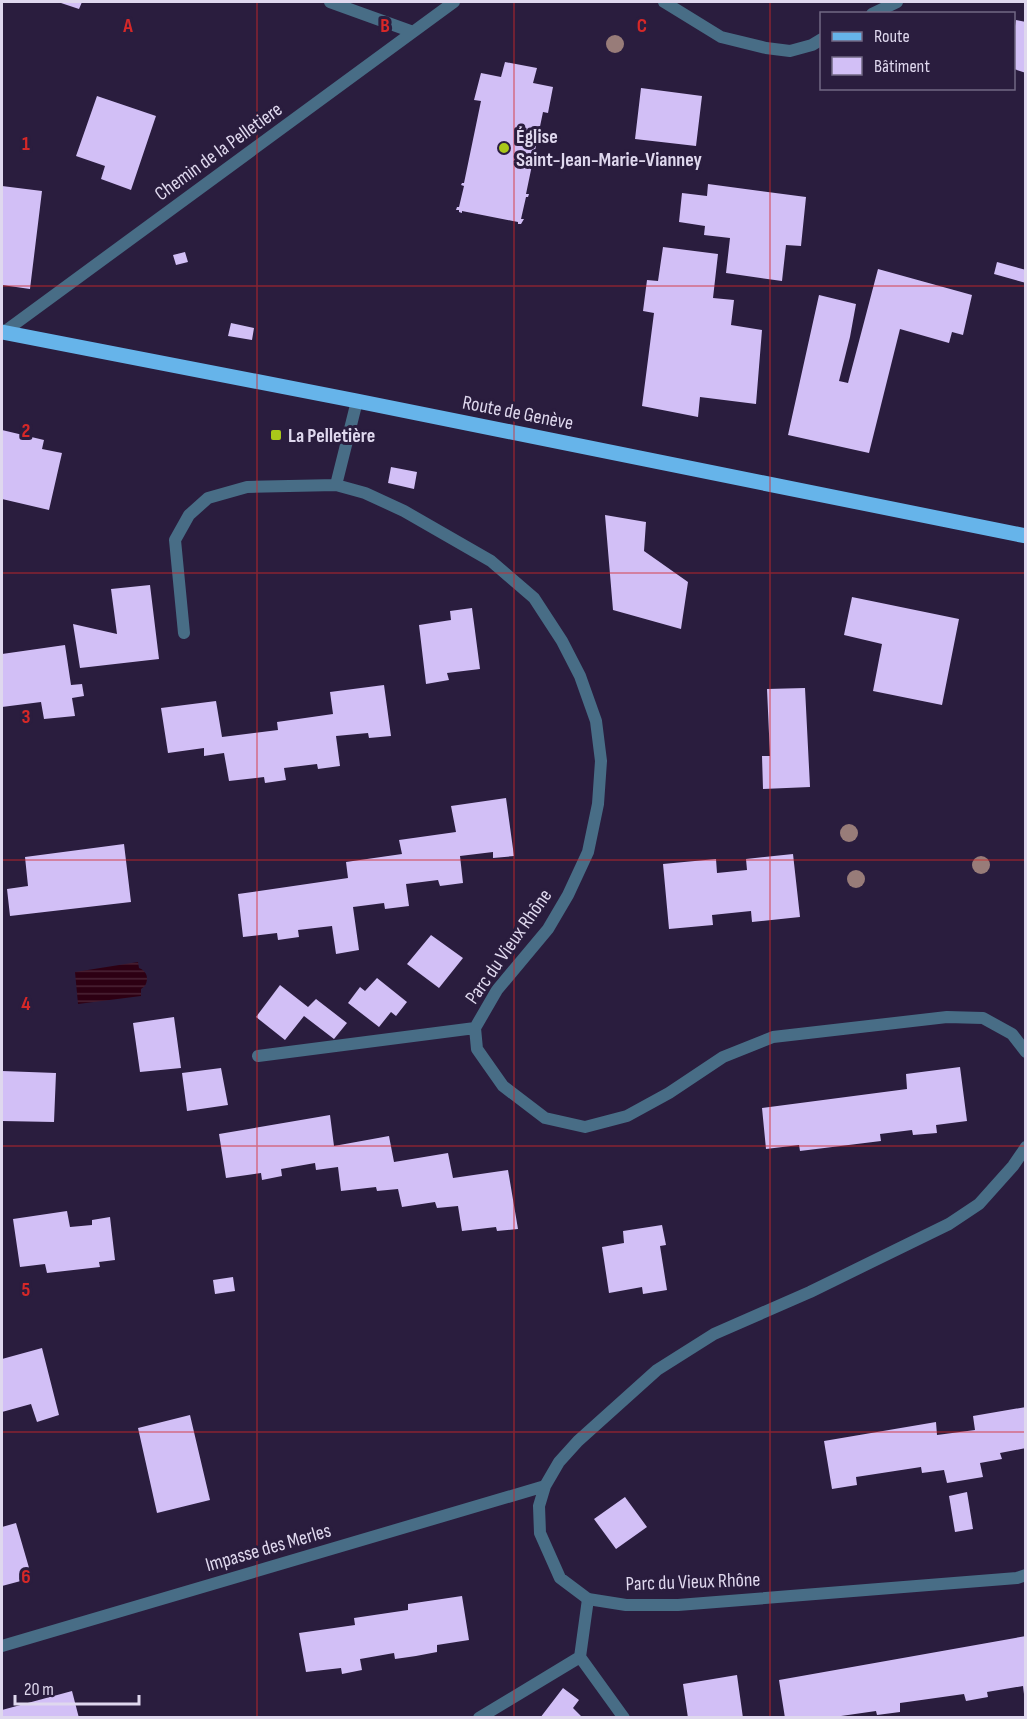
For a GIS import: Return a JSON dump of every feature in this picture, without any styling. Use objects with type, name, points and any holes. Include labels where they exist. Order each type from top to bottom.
[{"type":"main road","name":"Route de Genève","points":[[3,332],[1026,536]]},
{"type":"street","points":[[330,2],[413,32]]},
{"type":"street","name":"Chemin de la Pelletiere","points":[[3,332],[454,2]]},
{"type":"street","points":[[664,2],[721,37],[766,48],[790,51],[812,45],[820,40]]},
{"type":"street","points":[[876,12],[897,2]]},
{"type":"street","points":[[336,485],[357,401]]},
{"type":"street","name":"Parc du Vieux Rhône","points":[[184,633],[175,540],[189,515],[208,498],[247,487],[336,485],[365,493],[404,511],[491,561],[534,598],[562,641],[580,676],[596,721],[601,760],[598,804],[588,852],[568,895],[548,929],[496,990],[475,1028],[477,1049],[502,1086],[544,1118],[585,1127],[627,1116],[669,1093],[723,1056],[773,1037],[947,1017],[982,1018],[1012,1034],[1026,1052]]},
{"type":"street","points":[[258,1056],[475,1028]]},
{"type":"street","name":"Parc du Vieux Rhône","points":[[1026,1147],[1013,1166],[979,1203],[949,1224],[810,1292],[714,1334],[657,1370],[578,1441],[559,1462],[545,1486],[539,1506],[540,1533],[561,1578],[588,1599],[626,1605],[678,1605],[1005,1579],[1026,1575]]},
{"type":"street","name":"Impasse des Merles","points":[[2,1646],[545,1486]]},
{"type":"street","points":[[588,1599],[580,1657],[624,1718]]},
{"type":"street","points":[[479,1718],[580,1657]]},
{"type":"shaded area","points":[[138,962],[139,968],[144,971],[147,978],[145,986],[141,989],[141,996],[78,1004],[75,972]]},
{"type":"building","points":[[58,2],[82,2],[79,9]]},
{"type":"building","points":[[1016,20],[1026,22],[1026,73],[1015,69]]},
{"type":"building","name":"Église Saint-Jean-Marie-Vianney","points":[[505,62],[537,68],[533,83],[553,87],[548,113],[543,112],[526,194],[529,194],[526,197],[521,219],[524,219],[521,224],[456,210],[459,207],[464,186],[461,185],[464,183],[481,101],[474,100],[481,73],[501,77]]},
{"type":"building","points":[[641,88],[702,96],[696,146],[635,139]]},
{"type":"building","points":[[97,96],[156,116],[131,190],[101,179],[105,166],[76,156]]},
{"type":"building","points":[[708,184],[806,197],[801,246],[786,245],[782,281],[726,273],[730,238],[704,235],[705,226],[679,222],[682,193],[707,196]]},
{"type":"building","points":[[2,186],[42,191],[30,289],[2,285]]},
{"type":"building","points":[[663,247],[718,254],[713,298],[734,300],[731,325],[762,330],[756,404],[700,397],[698,417],[642,406],[654,313],[643,311],[647,280],[658,281]]},
{"type":"building","points":[[185,252],[188,262],[176,265],[173,255]]},
{"type":"building","points":[[997,262],[1026,270],[1026,283],[994,274]]},
{"type":"building","points":[[878,269],[972,295],[963,335],[952,332],[949,343],[900,329],[869,453],[788,435],[819,295],[856,304],[839,381],[848,383]]},
{"type":"building","points":[[231,323],[254,328],[252,340],[228,336]]},
{"type":"building","points":[[2,430],[44,440],[42,449],[62,453],[49,510],[2,499]]},
{"type":"building","points":[[391,467],[417,472],[414,489],[388,483]]},
{"type":"building","points":[[605,515],[646,522],[644,551],[688,582],[681,629],[613,610]]},
{"type":"building","points":[[150,585],[159,659],[80,668],[73,624],[117,634],[111,589]]},
{"type":"building","points":[[852,597],[959,619],[942,705],[873,691],[882,644],[844,635]]},
{"type":"building","points":[[472,608],[480,669],[447,673],[449,680],[426,684],[419,625],[451,620],[450,611]]},
{"type":"building","points":[[65,645],[71,685],[82,684],[84,696],[72,698],[75,716],[44,719],[41,702],[2,707],[2,654]]},
{"type":"building","points":[[384,685],[391,736],[369,738],[368,733],[336,736],[340,766],[318,769],[317,764],[284,768],[286,780],[265,783],[264,777],[229,781],[224,753],[204,756],[204,748],[168,753],[161,708],[216,701],[222,737],[278,730],[277,722],[333,714],[330,692]]},
{"type":"building","points":[[805,688],[810,787],[763,789],[762,756],[770,756],[767,689]]},
{"type":"building","points":[[506,798],[514,856],[493,858],[493,852],[460,856],[463,883],[440,886],[438,880],[406,884],[409,906],[385,909],[384,903],[353,907],[359,950],[336,954],[332,926],[298,930],[299,937],[278,940],[277,933],[243,937],[238,894],[348,878],[346,862],[402,854],[399,840],[456,832],[451,806]]},
{"type":"building","points":[[124,844],[131,902],[10,916],[7,889],[28,886],[25,857]]},
{"type":"building","points":[[793,854],[800,917],[752,922],[751,911],[712,915],[713,925],[669,929],[663,864],[716,859],[717,873],[747,870],[746,859]]},
{"type":"building","points":[[431,935],[463,958],[439,988],[407,964]]},
{"type":"building","points":[[377,978],[407,1002],[396,1016],[391,1012],[379,1027],[348,1003],[360,987],[365,991]]},
{"type":"building","points":[[280,985],[308,1007],[316,999],[347,1023],[334,1039],[304,1016],[285,1040],[256,1017]]},
{"type":"building","points":[[174,1017],[181,1068],[140,1072],[133,1023]]},
{"type":"building","points":[[960,1067],[967,1121],[936,1125],[937,1133],[913,1135],[912,1130],[880,1134],[881,1141],[800,1151],[799,1145],[766,1149],[762,1108],[907,1089],[906,1074]]},
{"type":"building","points":[[221,1068],[228,1105],[187,1111],[182,1073]]},
{"type":"building","points":[[2,1071],[56,1073],[54,1122],[2,1121]]},
{"type":"building","points":[[330,1115],[334,1146],[389,1136],[394,1162],[448,1153],[453,1178],[508,1170],[518,1229],[497,1231],[496,1227],[462,1231],[458,1206],[437,1208],[435,1202],[402,1207],[398,1189],[377,1191],[376,1187],[341,1191],[338,1167],[316,1170],[315,1163],[281,1169],[282,1176],[262,1180],[261,1173],[226,1178],[219,1134]]},
{"type":"building","points":[[67,1211],[70,1227],[92,1225],[92,1220],[110,1217],[115,1260],[99,1262],[100,1267],[47,1273],[45,1264],[20,1267],[13,1219]]},
{"type":"building","points":[[662,1225],[666,1245],[660,1246],[667,1290],[643,1294],[642,1287],[609,1293],[602,1247],[624,1243],[623,1231]]},
{"type":"building","points":[[233,1277],[235,1291],[215,1294],[213,1280]]},
{"type":"building","points":[[42,1348],[59,1415],[37,1422],[31,1404],[2,1412],[2,1359]]},
{"type":"building","points":[[1026,1407],[1026,1448],[1000,1453],[1002,1459],[980,1463],[983,1477],[947,1483],[944,1470],[922,1473],[921,1467],[856,1477],[857,1485],[832,1489],[824,1441],[936,1422],[937,1435],[975,1430],[973,1416]]},
{"type":"building","points":[[190,1415],[210,1500],[157,1513],[138,1428]]},
{"type":"building","points":[[967,1492],[973,1529],[955,1532],[949,1496]]},
{"type":"building","points":[[625,1497],[647,1527],[616,1549],[594,1519]]},
{"type":"building","points":[[16,1523],[32,1578],[2,1586],[2,1527]]},
{"type":"building","points":[[462,1596],[469,1640],[437,1645],[437,1652],[416,1656],[395,1659],[394,1653],[360,1659],[362,1670],[342,1674],[341,1668],[306,1672],[299,1633],[355,1625],[354,1618],[408,1610],[408,1604]]},
{"type":"building","points":[[1026,1636],[1026,1694],[1024,1694],[1023,1686],[987,1692],[988,1697],[966,1701],[964,1694],[900,1703],[900,1712],[877,1715],[876,1711],[841,1716],[841,1718],[785,1718],[779,1680]]},
{"type":"building","points":[[737,1675],[743,1718],[688,1718],[683,1684]]},
{"type":"building","points":[[563,1688],[579,1700],[573,1708],[583,1718],[540,1718]]},
{"type":"building","points":[[72,1691],[79,1718],[2,1718],[2,1710]]},
{"type":"place","name":"Église Saint-Jean-Marie-Vianney","points":[[504,148]]},
{"type":"place","name":"La Pelletière","points":[[276,435]]}]
